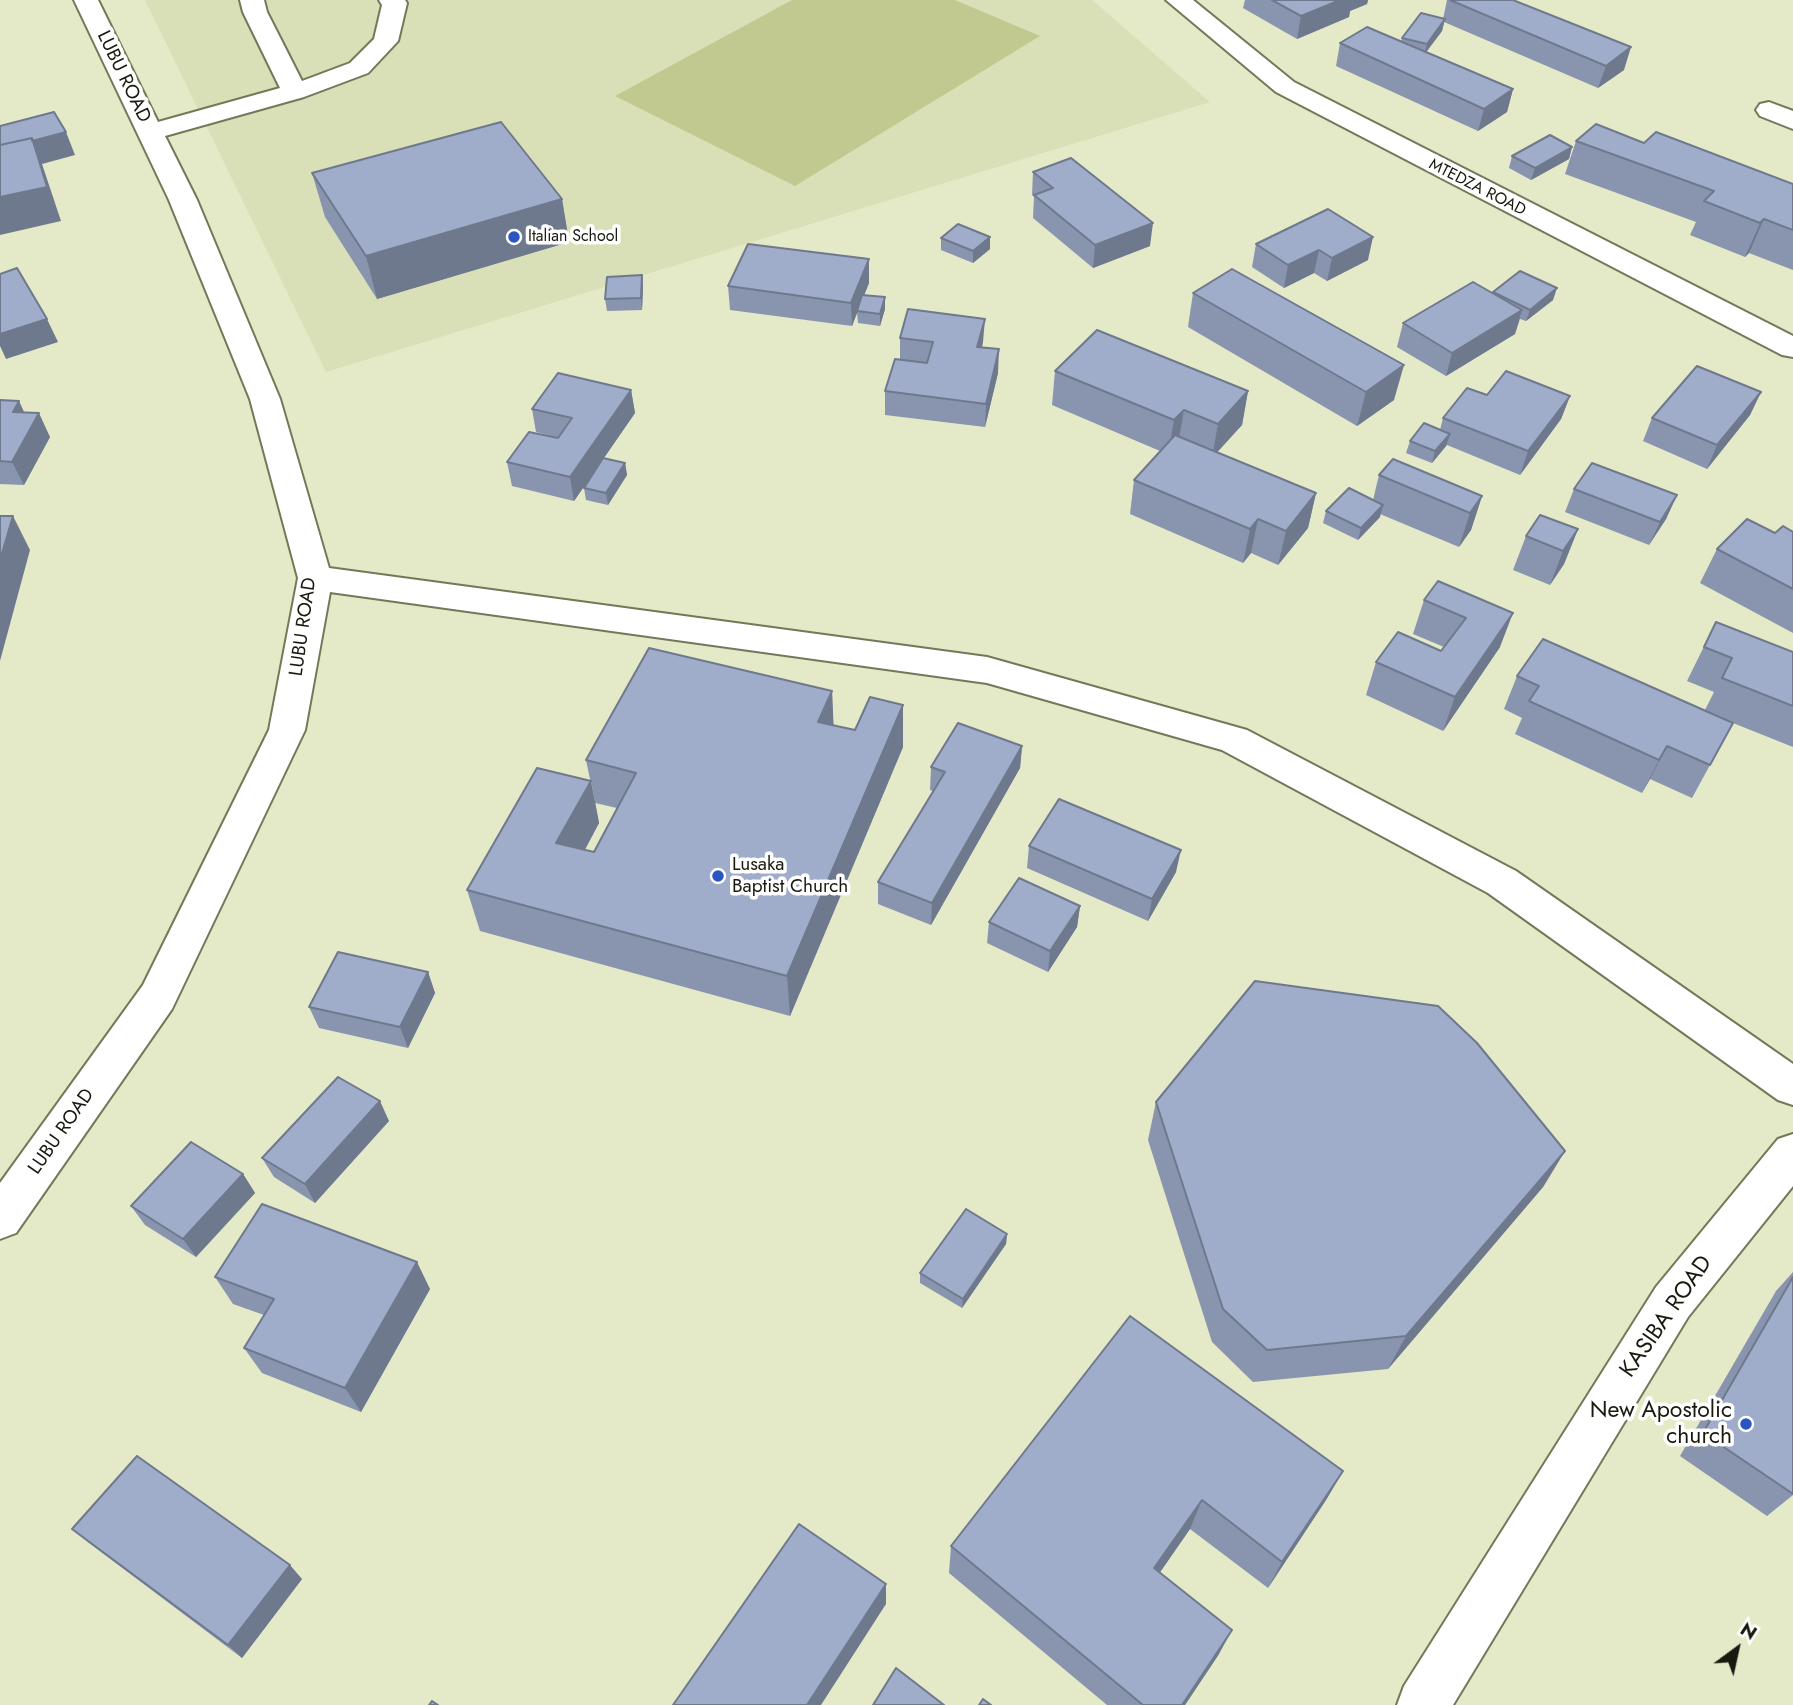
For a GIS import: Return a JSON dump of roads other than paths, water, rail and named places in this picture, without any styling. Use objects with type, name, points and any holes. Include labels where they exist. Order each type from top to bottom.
[{"type":"street","name":"LUBU ROAD","points":[[0,1219],[164,985],[287,730],[315,578],[265,399],[183,200],[86,0]]},
{"type":"street","points":[[252,0],[255,12],[295,92]]},
{"type":"street","points":[[150,132],[295,92],[359,68],[386,41],[395,3],[391,0]]},
{"type":"street","name":"MTEDZA ROAD","points":[[1178,0],[1285,87],[1793,348]]},
{"type":"street","points":[[1769,110],[1793,121]]},
{"type":"street","points":[[315,578],[987,670],[1234,740],[1502,883],[1793,1087]]},
{"type":"street","name":"KASIBA ROAD","points":[[1423,1705],[1672,1302],[1793,1153]]},
{"type":"place","name":"Italian School","points":[[514,237]]},
{"type":"place","name":"Lusaka Baptist Church","points":[[718,876]]},
{"type":"place","name":"New Apostolic church","points":[[1746,1424]]}]
